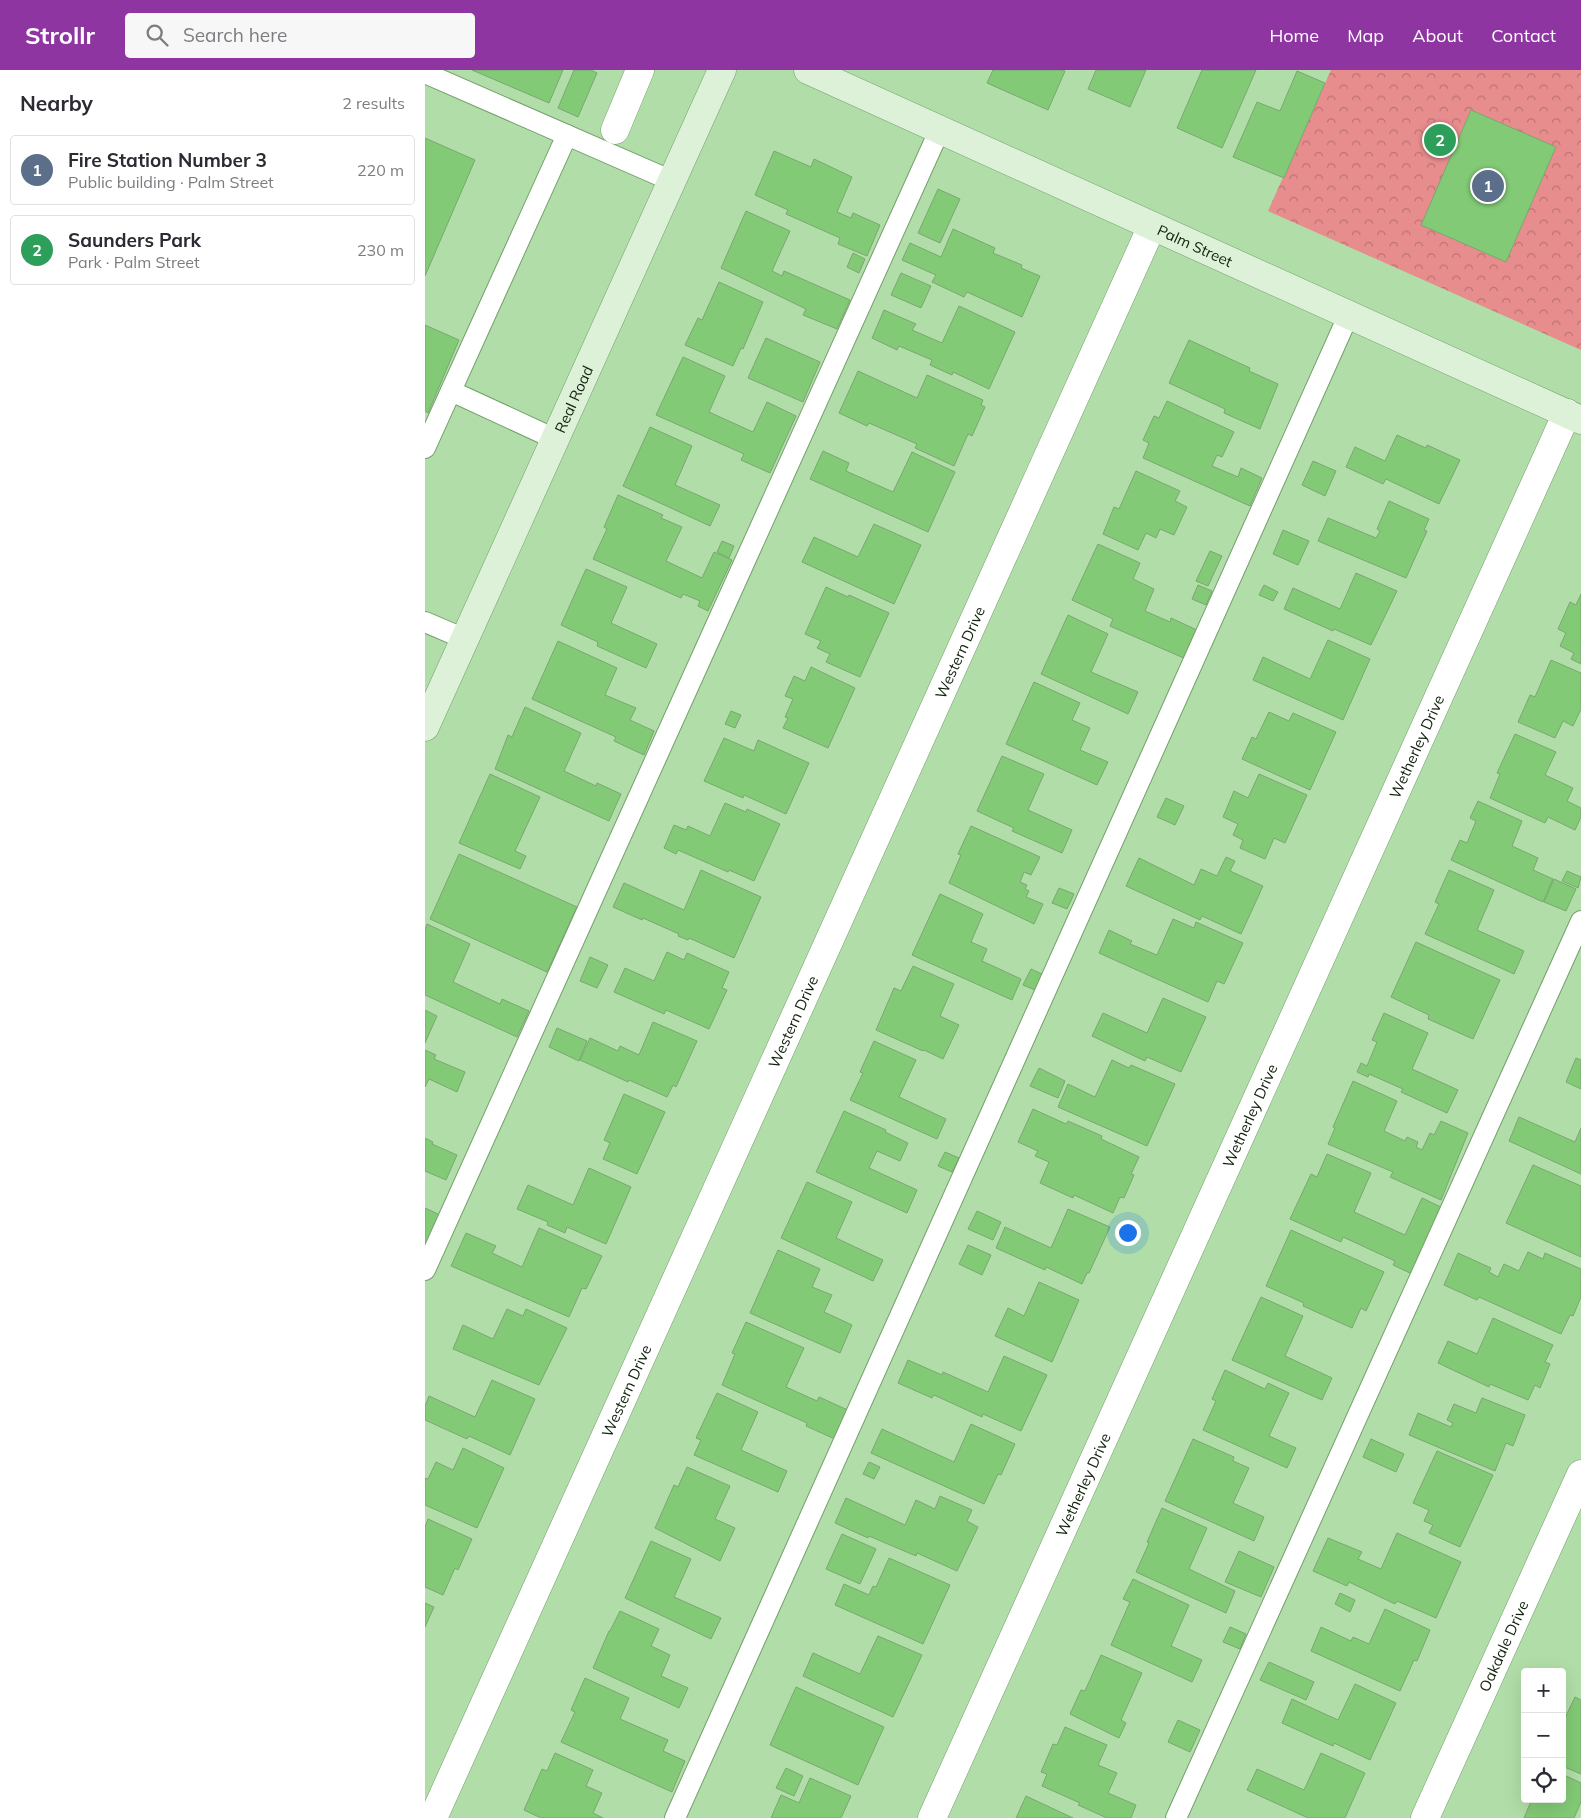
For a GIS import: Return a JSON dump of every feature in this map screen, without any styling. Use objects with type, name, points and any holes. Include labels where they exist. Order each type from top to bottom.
[{"type":"street","points":[[615,130],[640,70]]},
{"type":"street","name":"Real Road","points":[[425,727],[722,70]]},
{"type":"street","name":"Palm Street","points":[[809,70],[1574,416]]},
{"type":"street","name":"Western Drive","points":[[433,1818],[1152,226]]},
{"type":"street","name":"Wetherley Drive","points":[[932,1818],[1574,416]]},
{"type":"street","name":"Oakdale Drive","points":[[1425,1818],[1581,1474]]},
{"type":"lane","points":[[425,73],[672,181]]},
{"type":"lane","points":[[425,1270],[940,130]]},
{"type":"lane","points":[[425,448],[567,135]]},
{"type":"lane","points":[[675,1818],[1349,314]]},
{"type":"lane","points":[[451,391],[555,439]]},
{"type":"lane","points":[[425,622],[465,639]]},
{"type":"lane","points":[[1176,1818],[1581,921]]},
{"type":"green space","points":[[1331,70],[1581,70],[1581,350],[1268,211]]},
{"type":"building","points":[[472,70],[563,70],[549,103]]},
{"type":"building","points":[[574,70],[591,70],[597,73],[578,117],[558,108]]},
{"type":"building","points":[[993,70],[1065,71],[1048,110],[987,83]]},
{"type":"building","points":[[1096,70],[1146,70],[1130,107],[1088,89]]},
{"type":"building","points":[[1202,70],[1256,70],[1222,148],[1177,128]]},
{"type":"building","points":[[1297,71],[1325,83],[1284,178],[1233,157],[1257,102],[1280,111]]},
{"type":"building","points":[[1471,110],[1556,147],[1506,262],[1421,225]]},
{"type":"building","points":[[425,138],[475,160],[425,276]]},
{"type":"building","points":[[774,151],[811,167],[814,159],[852,177],[837,212],[851,218],[853,213],[880,225],[867,256],[838,244],[840,238],[786,214],[788,210],[755,195]]},
{"type":"building","points":[[938,189],[960,199],[940,243],[918,233]]},
{"type":"building","points":[[746,211],[790,231],[772,271],[782,276],[784,271],[850,300],[837,329],[803,315],[806,309],[721,268]]},
{"type":"building","points":[[953,229],[995,248],[993,253],[1022,265],[1021,268],[1040,276],[1022,317],[967,292],[964,297],[932,282],[936,275],[902,260],[910,243],[941,257]]},
{"type":"building","points":[[853,253],[865,259],[859,273],[847,267]]},
{"type":"building","points":[[901,273],[931,286],[921,308],[891,295]]},
{"type":"building","points":[[719,282],[763,302],[743,349],[741,348],[733,366],[685,345],[698,318],[702,320]]},
{"type":"building","points":[[959,306],[1015,332],[989,389],[953,372],[952,375],[930,365],[932,360],[899,346],[897,350],[872,338],[884,310],[916,324],[912,330],[942,343]]},
{"type":"building","points":[[425,325],[459,340],[428,413],[425,411]]},
{"type":"building","points":[[766,338],[820,362],[803,402],[748,378]]},
{"type":"building","points":[[1189,340],[1250,368],[1249,371],[1278,384],[1260,429],[1224,413],[1225,409],[1169,383]]},
{"type":"building","points":[[683,357],[725,376],[709,412],[753,432],[767,402],[796,416],[770,473],[741,460],[744,454],[656,415]]},
{"type":"building","points":[[858,371],[917,398],[927,375],[983,400],[981,405],[985,407],[972,436],[968,434],[954,466],[915,448],[917,444],[869,423],[867,426],[839,413]]},
{"type":"building","points":[[1167,401],[1234,432],[1222,457],[1217,455],[1212,466],[1238,477],[1241,468],[1262,478],[1250,506],[1143,458],[1149,443],[1143,440],[1154,416],[1159,418]]},
{"type":"building","points":[[650,427],[692,446],[675,485],[720,505],[710,526],[623,486]]},
{"type":"building","points":[[1397,435],[1426,448],[1427,445],[1460,460],[1439,504],[1386,479],[1383,484],[1346,467],[1355,447],[1385,461]]},
{"type":"building","points":[[823,451],[849,463],[846,471],[893,492],[912,452],[955,472],[928,532],[810,479]]},
{"type":"building","points":[[1313,461],[1336,471],[1325,496],[1302,485]]},
{"type":"building","points":[[1136,471],[1180,491],[1175,501],[1187,507],[1174,535],[1160,529],[1156,538],[1146,533],[1138,550],[1103,534],[1114,507],[1119,509]]},
{"type":"building","points":[[618,495],[663,515],[661,518],[682,527],[666,561],[702,578],[714,552],[732,560],[708,611],[698,606],[700,601],[683,594],[681,598],[593,559],[607,529],[604,527]]},
{"type":"building","points":[[1389,501],[1429,519],[1424,530],[1427,531],[1406,578],[1318,541],[1328,518],[1376,538],[1380,531],[1377,529]]},
{"type":"building","points":[[874,524],[921,545],[894,604],[802,562],[814,537],[858,557]]},
{"type":"building","points":[[1283,530],[1309,541],[1298,565],[1273,554]]},
{"type":"building","points":[[722,541],[734,546],[729,558],[717,552]]},
{"type":"building","points":[[1098,544],[1140,563],[1133,579],[1154,589],[1145,611],[1170,622],[1171,618],[1199,631],[1186,659],[1110,626],[1113,619],[1072,600]]},
{"type":"building","points":[[1210,551],[1222,556],[1208,586],[1196,581]]},
{"type":"building","points":[[586,569],[627,587],[611,623],[657,644],[646,668],[597,646],[598,642],[561,625]]},
{"type":"building","points":[[1356,573],[1397,591],[1371,645],[1334,629],[1333,631],[1284,609],[1293,588],[1340,609]]},
{"type":"building","points":[[1198,585],[1212,591],[1206,605],[1192,599]]},
{"type":"building","points":[[1264,585],[1278,592],[1273,601],[1259,595]]},
{"type":"building","points":[[826,587],[889,613],[860,677],[826,662],[830,654],[817,648],[821,641],[805,634]]},
{"type":"building","points":[[1581,594],[1581,664],[1571,659],[1574,653],[1560,646],[1566,633],[1558,629],[1570,602],[1576,605]]},
{"type":"building","points":[[1068,615],[1108,634],[1091,672],[1138,692],[1128,714],[1041,674]]},
{"type":"building","points":[[1328,640],[1370,659],[1343,720],[1253,680],[1263,657],[1310,679]]},
{"type":"building","points":[[558,641],[617,668],[605,695],[636,708],[630,720],[654,731],[644,755],[614,741],[616,737],[532,699]]},
{"type":"building","points":[[1551,660],[1581,673],[1581,709],[1573,726],[1563,721],[1555,738],[1518,722],[1530,695],[1535,697]]},
{"type":"building","points":[[811,667],[855,688],[828,748],[783,728],[788,718],[785,717],[793,699],[785,696],[794,676],[805,681]]},
{"type":"building","points":[[1034,682],[1080,703],[1072,720],[1090,728],[1080,750],[1108,762],[1097,785],[1006,744]]},
{"type":"building","points":[[525,707],[581,733],[564,771],[596,786],[597,783],[621,794],[609,821],[495,769],[508,735],[512,737]]},
{"type":"building","points":[[731,711],[741,715],[735,728],[725,724]]},
{"type":"building","points":[[1269,712],[1289,721],[1293,713],[1336,732],[1310,790],[1242,759],[1252,737],[1256,739]]},
{"type":"building","points":[[1515,734],[1556,752],[1545,775],[1573,788],[1567,801],[1581,808],[1581,817],[1575,830],[1548,817],[1545,823],[1490,798],[1500,774],[1497,773]]},
{"type":"building","points":[[724,738],[754,751],[758,740],[809,763],[786,814],[744,795],[743,798],[704,781]]},
{"type":"building","points":[[1002,756],[1044,774],[1028,810],[1072,830],[1062,853],[1012,831],[1014,828],[977,811]]},
{"type":"building","points":[[490,774],[540,797],[515,851],[526,856],[520,869],[459,843]]},
{"type":"building","points":[[1259,774],[1307,795],[1285,843],[1274,838],[1265,859],[1240,848],[1243,840],[1233,835],[1238,824],[1223,817],[1234,791],[1248,798]]},
{"type":"building","points":[[1166,798],[1184,806],[1175,825],[1157,817]]},
{"type":"building","points":[[1478,801],[1522,821],[1512,846],[1538,858],[1533,870],[1553,879],[1543,902],[1451,860],[1460,840],[1467,843],[1476,821],[1470,818]]},
{"type":"building","points":[[725,803],[746,812],[747,809],[780,824],[754,881],[678,850],[676,854],[664,848],[674,825],[686,830],[688,826],[710,836]]},
{"type":"building","points":[[971,826],[1040,857],[1031,875],[1024,872],[1020,882],[1027,885],[1025,889],[1029,891],[1026,897],[1043,904],[1034,924],[949,883],[961,855],[958,854]]},
{"type":"building","points":[[459,854],[577,907],[547,972],[430,919]]},
{"type":"building","points":[[1226,857],[1235,861],[1230,871],[1263,886],[1241,934],[1202,916],[1200,920],[1126,886],[1139,858],[1194,885],[1201,869],[1217,876]]},
{"type":"building","points":[[701,870],[761,897],[734,958],[689,938],[688,940],[678,936],[679,934],[643,918],[642,920],[613,907],[624,883],[684,910]]},
{"type":"building","points":[[1449,870],[1494,890],[1477,930],[1524,951],[1514,974],[1425,934],[1439,904],[1435,902]]},
{"type":"building","points":[[1567,871],[1581,877],[1578,888],[1562,881]]},
{"type":"building","points":[[1554,879],[1576,889],[1566,911],[1544,902]]},
{"type":"building","points":[[1059,888],[1074,894],[1067,909],[1052,903]]},
{"type":"building","points":[[940,894],[983,914],[971,942],[987,949],[982,961],[1021,979],[1012,1000],[912,955]]},
{"type":"building","points":[[1173,919],[1194,928],[1196,922],[1243,943],[1224,984],[1217,981],[1208,1002],[1099,953],[1109,930],[1132,941],[1130,944],[1157,955]]},
{"type":"building","points":[[427,924],[470,944],[453,982],[500,1004],[502,999],[529,1011],[517,1037],[425,995],[425,930]]},
{"type":"building","points":[[1416,942],[1500,980],[1473,1039],[1428,1019],[1429,1015],[1391,997]]},
{"type":"building","points":[[667,952],[684,960],[687,953],[729,972],[722,988],[727,990],[709,1029],[666,1010],[664,1014],[614,992],[625,968],[654,981]]},
{"type":"building","points":[[590,957],[608,965],[597,988],[580,981]]},
{"type":"building","points":[[913,966],[954,984],[940,1016],[959,1025],[943,1059],[876,1030],[894,988],[901,991]]},
{"type":"building","points":[[1031,969],[1042,974],[1035,990],[1023,985]]},
{"type":"building","points":[[1163,998],[1206,1017],[1181,1072],[1147,1057],[1145,1061],[1092,1036],[1103,1013],[1147,1033]]},
{"type":"building","points":[[425,1010],[437,1016],[425,1043]]},
{"type":"building","points":[[1384,1013],[1428,1033],[1412,1069],[1458,1090],[1447,1113],[1401,1092],[1403,1089],[1369,1074],[1368,1077],[1357,1072],[1361,1063],[1367,1066],[1377,1042],[1372,1040]]},
{"type":"building","points":[[653,1022],[697,1041],[676,1087],[673,1085],[667,1097],[580,1060],[590,1038],[618,1051],[620,1046],[639,1055]]},
{"type":"building","points":[[557,1028],[587,1041],[579,1061],[549,1047]]},
{"type":"building","points":[[874,1041],[916,1060],[899,1097],[946,1119],[937,1139],[850,1100],[863,1073],[860,1072]]},
{"type":"building","points":[[425,1050],[436,1055],[434,1059],[465,1072],[457,1092],[429,1079],[425,1087]]},
{"type":"building","points":[[1576,1058],[1581,1060],[1581,1089],[1566,1082]]},
{"type":"building","points":[[1112,1060],[1129,1068],[1131,1065],[1175,1084],[1147,1146],[1058,1107],[1068,1084],[1095,1097]]},
{"type":"building","points":[[1039,1068],[1065,1081],[1058,1098],[1030,1086]]},
{"type":"building","points":[[1353,1081],[1397,1101],[1384,1131],[1405,1141],[1407,1137],[1418,1142],[1416,1147],[1422,1150],[1430,1133],[1434,1135],[1441,1121],[1468,1133],[1441,1200],[1390,1177],[1393,1172],[1328,1144],[1335,1128],[1333,1127]]},
{"type":"building","points":[[624,1094],[665,1112],[637,1174],[603,1159],[610,1143],[604,1140]]},
{"type":"building","points":[[1033,1109],[1066,1124],[1068,1121],[1102,1136],[1101,1139],[1139,1157],[1131,1174],[1134,1175],[1124,1198],[1120,1197],[1113,1213],[1074,1195],[1073,1198],[1040,1183],[1049,1162],[1035,1156],[1038,1151],[1018,1142]]},
{"type":"building","points":[[844,1111],[886,1130],[885,1132],[908,1143],[900,1161],[877,1151],[869,1168],[917,1190],[907,1213],[816,1172]]},
{"type":"building","points":[[1519,1117],[1575,1142],[1581,1128],[1581,1174],[1509,1141]]},
{"type":"building","points":[[425,1138],[433,1142],[432,1144],[457,1155],[446,1180],[425,1171]]},
{"type":"building","points":[[945,1152],[959,1158],[952,1172],[938,1166]]},
{"type":"building","points":[[1327,1154],[1371,1173],[1354,1212],[1405,1235],[1422,1198],[1441,1207],[1412,1274],[1393,1265],[1395,1261],[1343,1237],[1341,1242],[1290,1219],[1311,1174],[1317,1177]]},
{"type":"building","points":[[1533,1165],[1581,1186],[1581,1257],[1506,1223]]},
{"type":"building","points":[[589,1168],[631,1187],[606,1244],[567,1227],[565,1233],[547,1225],[548,1222],[517,1209],[528,1185],[573,1205]]},
{"type":"building","points":[[807,1182],[852,1202],[836,1238],[883,1260],[873,1281],[781,1238]]},
{"type":"building","points":[[425,1208],[440,1215],[425,1248]]},
{"type":"building","points":[[1068,1209],[1110,1227],[1082,1284],[1046,1267],[1045,1270],[996,1248],[1005,1227],[1051,1248]]},
{"type":"building","points":[[977,1211],[1001,1222],[993,1240],[968,1229]]},
{"type":"building","points":[[539,1228],[602,1256],[586,1289],[582,1288],[569,1317],[451,1266],[466,1233],[496,1246],[492,1253],[522,1267]]},
{"type":"building","points":[[1291,1230],[1384,1272],[1366,1311],[1361,1308],[1352,1328],[1303,1306],[1304,1303],[1266,1286]]},
{"type":"building","points":[[968,1245],[991,1255],[982,1275],[959,1264]]},
{"type":"building","points":[[778,1250],[820,1269],[812,1287],[832,1295],[824,1312],[852,1325],[840,1353],[750,1313]]},
{"type":"building","points":[[1528,1252],[1543,1259],[1545,1253],[1581,1269],[1581,1297],[1573,1316],[1570,1315],[1561,1334],[1479,1297],[1477,1300],[1444,1285],[1458,1253],[1491,1268],[1489,1272],[1498,1277],[1504,1264],[1519,1271]]},
{"type":"building","points":[[1039,1282],[1079,1300],[1052,1362],[995,1336],[1008,1308],[1024,1316]]},
{"type":"building","points":[[1261,1297],[1303,1316],[1285,1356],[1332,1378],[1322,1400],[1232,1360]]},
{"type":"building","points":[[507,1309],[523,1316],[526,1309],[567,1328],[539,1385],[453,1349],[463,1325],[493,1339]]},
{"type":"building","points":[[1493,1318],[1553,1345],[1545,1362],[1550,1364],[1540,1388],[1535,1385],[1528,1400],[1490,1384],[1489,1387],[1438,1363],[1448,1341],[1477,1354]]},
{"type":"building","points":[[746,1322],[804,1348],[786,1387],[817,1401],[819,1397],[850,1411],[837,1440],[806,1426],[807,1423],[722,1385],[735,1354],[732,1353]]},
{"type":"building","points":[[1004,1356],[1047,1375],[1021,1431],[983,1414],[982,1417],[934,1395],[932,1398],[898,1383],[908,1360],[942,1375],[943,1372],[988,1392]]},
{"type":"building","points":[[1225,1370],[1265,1389],[1268,1383],[1289,1393],[1269,1436],[1296,1448],[1287,1468],[1203,1430],[1216,1401],[1212,1399]]},
{"type":"building","points":[[492,1380],[535,1399],[510,1455],[469,1436],[467,1439],[425,1420],[425,1406],[429,1396],[475,1417]]},
{"type":"building","points":[[717,1393],[758,1412],[741,1450],[787,1471],[778,1492],[694,1455],[701,1440],[696,1438]]},
{"type":"building","points":[[1482,1398],[1525,1415],[1513,1446],[1506,1443],[1495,1471],[1409,1435],[1418,1413],[1451,1427],[1453,1423],[1447,1420],[1454,1404],[1476,1413]]},
{"type":"building","points":[[971,1424],[1015,1444],[1001,1475],[998,1474],[984,1504],[871,1453],[882,1429],[954,1462]]},
{"type":"building","points":[[1193,1439],[1234,1457],[1233,1461],[1249,1468],[1233,1503],[1264,1517],[1254,1541],[1165,1501]]},
{"type":"building","points":[[1371,1439],[1404,1454],[1396,1472],[1363,1457]]},
{"type":"building","points":[[463,1448],[504,1468],[477,1528],[425,1505],[425,1478],[428,1479],[436,1462],[453,1470]]},
{"type":"building","points":[[1437,1451],[1493,1475],[1460,1547],[1429,1533],[1433,1525],[1424,1521],[1429,1510],[1413,1503]]},
{"type":"building","points":[[869,1462],[880,1467],[874,1479],[863,1474]]},
{"type":"building","points":[[687,1467],[730,1486],[715,1519],[735,1528],[720,1561],[655,1528],[674,1485],[678,1487]]},
{"type":"building","points":[[940,1496],[972,1510],[967,1521],[978,1527],[957,1571],[917,1553],[916,1556],[835,1523],[846,1498],[905,1525],[916,1500],[935,1509]]},
{"type":"building","points":[[1162,1508],[1207,1528],[1189,1569],[1235,1591],[1226,1613],[1136,1572]]},
{"type":"building","points":[[428,1519],[472,1539],[458,1570],[455,1568],[443,1595],[425,1587],[425,1527]]},
{"type":"building","points":[[1397,1533],[1461,1562],[1436,1618],[1397,1601],[1395,1604],[1349,1582],[1347,1586],[1313,1571],[1328,1538],[1362,1552],[1358,1559],[1381,1569]]},
{"type":"building","points":[[842,1534],[876,1549],[860,1584],[826,1569]]},
{"type":"building","points":[[651,1541],[691,1559],[674,1597],[721,1618],[711,1639],[625,1598]]},
{"type":"building","points":[[1239,1551],[1274,1567],[1261,1597],[1225,1582]]},
{"type":"building","points":[[889,1558],[950,1585],[923,1644],[835,1605],[844,1584],[869,1595],[873,1586],[876,1587]]},
{"type":"building","points":[[1133,1579],[1189,1605],[1171,1646],[1202,1660],[1192,1682],[1111,1645],[1130,1602],[1123,1599]]},
{"type":"building","points":[[1340,1593],[1355,1600],[1350,1612],[1335,1604]]},
{"type":"building","points":[[425,1603],[434,1607],[425,1627]]},
{"type":"building","points":[[1385,1609],[1430,1630],[1417,1661],[1414,1660],[1400,1691],[1311,1651],[1321,1627],[1351,1641],[1353,1637],[1369,1644]]},
{"type":"building","points":[[620,1611],[659,1629],[651,1646],[670,1655],[661,1676],[688,1688],[679,1708],[593,1668]]},
{"type":"building","points":[[1230,1627],[1246,1634],[1240,1649],[1223,1642]]},
{"type":"building","points":[[878,1636],[922,1655],[893,1717],[803,1676],[813,1653],[860,1674]]},
{"type":"building","points":[[1101,1655],[1142,1673],[1121,1720],[1126,1723],[1119,1738],[1070,1714],[1081,1690],[1085,1691]]},
{"type":"building","points":[[1269,1662],[1314,1682],[1306,1700],[1260,1680]]},
{"type":"building","points":[[585,1678],[629,1698],[620,1719],[668,1740],[663,1751],[685,1761],[672,1792],[561,1742],[575,1712],[571,1710]]},
{"type":"building","points":[[1355,1684],[1396,1703],[1370,1760],[1334,1743],[1333,1746],[1282,1723],[1292,1699],[1338,1720]]},
{"type":"building","points":[[796,1687],[884,1727],[858,1785],[770,1745]]},
{"type":"building","points":[[1575,1697],[1581,1700],[1581,1774],[1566,1768],[1566,1716]]},
{"type":"building","points":[[1178,1720],[1200,1730],[1190,1752],[1168,1742]]},
{"type":"building","points":[[1065,1727],[1107,1745],[1098,1765],[1117,1773],[1108,1793],[1136,1805],[1131,1818],[1107,1818],[1078,1805],[1080,1803],[1042,1786],[1047,1774],[1041,1772],[1053,1744],[1057,1745]]},
{"type":"building","points":[[555,1753],[593,1770],[586,1786],[602,1793],[593,1813],[603,1818],[541,1818],[524,1810],[542,1769],[547,1771]]},
{"type":"building","points":[[1321,1753],[1365,1773],[1345,1818],[1308,1818],[1247,1790],[1257,1769],[1304,1790]]},
{"type":"building","points":[[786,1768],[803,1776],[794,1796],[776,1788]]},
{"type":"building","points":[[1566,1776],[1581,1783],[1581,1802],[1574,1818],[1524,1818],[1530,1803],[1566,1803]]},
{"type":"building","points":[[810,1778],[851,1796],[841,1818],[771,1818],[781,1795],[799,1803]]},
{"type":"building","points":[[1026,1796],[1073,1818],[1016,1818]]},
{"type":"place","name":"Saunders Park","points":[[1440,140]]},
{"type":"place","name":"Fire Station Number 3","points":[[1488,186]]}]
